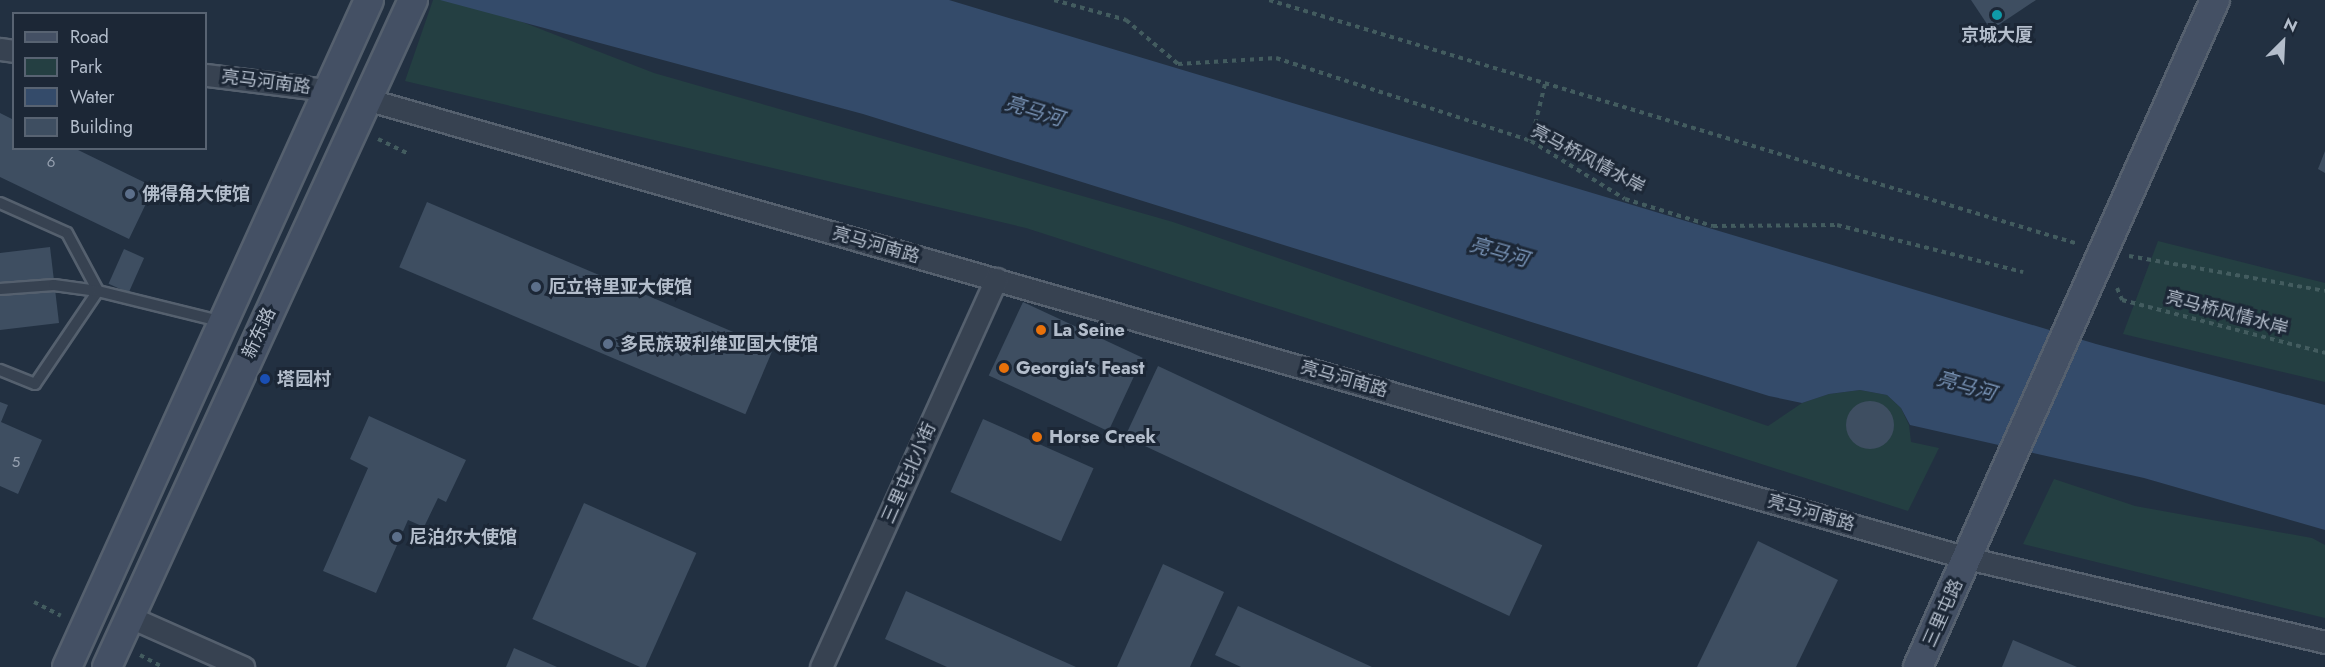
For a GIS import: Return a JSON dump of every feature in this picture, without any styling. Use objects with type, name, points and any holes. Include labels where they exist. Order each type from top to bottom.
[{"type":"main road","name":"新东路","points":[[108,667],[129,616],[413,0]]},
{"type":"main road","name":"三里屯路","points":[[1918,667],[2076,307],[2215,0]]},
{"type":"main road","name":"新东路","points":[[67,667],[364,11]]},
{"type":"street","name":"亮马河南路","points":[[207,75],[327,90]]},
{"type":"street","name":"亮马河南路","points":[[366,99],[1967,558],[2325,642]]},
{"type":"street","name":"三里屯北小街","points":[[822,667],[996,279]]},
{"type":"street","points":[[129,616],[243,667]]},
{"type":"lane","points":[[0,203],[67,233],[98,291]]},
{"type":"lane","points":[[0,289],[54,285],[98,291],[223,322]]},
{"type":"lane","points":[[0,370],[35,384],[98,291]]},
{"type":"path","name":"亮马桥风情水岸","points":[[1054,0],[1126,20],[1178,64],[1275,58],[1531,141],[1625,199],[1713,226],[1837,225],[2023,272]]},
{"type":"path","points":[[1269,0],[2102,251],[2325,291]]},
{"type":"path","points":[[1531,141],[1545,84]]},
{"type":"path","name":"亮马桥风情水岸","points":[[2122,300],[2325,353]]},
{"type":"green space","points":[[433,0],[465,0],[654,73],[1173,222],[1768,426],[1802,403],[1829,394],[1860,390],[1887,395],[1901,408],[1909,425],[1911,442],[1939,448],[1908,511],[1026,228],[405,81]]},
{"type":"green space","points":[[2158,241],[2325,283],[2325,382],[2123,334]]},
{"type":"green space","points":[[2054,479],[2135,506],[2312,538],[2325,545],[2325,618],[2023,544]]},
{"type":"water","name":"亮马河","points":[[440,0],[949,0],[2096,344],[2325,405],[2325,530],[2144,478],[1910,425],[1901,408],[1887,395],[1860,390],[1829,394],[1802,403],[1769,396],[863,114]]},
{"type":"building","name":"京城大厦","points":[[1971,0],[2036,0],[1991,30]]},
{"type":"building","points":[[0,113],[12,119],[12,150],[78,150],[154,187],[129,239],[0,177]]},
{"type":"building","points":[[2325,151],[2325,173],[2318,169]]},
{"type":"building","points":[[427,202],[773,349],[745,414],[399,267]]},
{"type":"building","points":[[50,247],[59,323],[0,330],[0,253]]},
{"type":"building","points":[[124,249],[144,258],[129,293],[109,284]]},
{"type":"building","points":[[1023,302],[1143,358],[1108,431],[989,375]]},
{"type":"building","points":[[1158,366],[1542,545],[1509,616],[1125,437]]},
{"type":"building","points":[[1870,401],[1887,408],[1894,425],[1887,442],[1870,449],[1853,442],[1846,425],[1853,408]]},
{"type":"building","points":[[0,402],[8,405],[1,422],[42,440],[18,494],[0,486]]},
{"type":"building","points":[[369,416],[466,460],[446,502],[438,498],[424,527],[408,520],[376,593],[323,571],[368,468],[350,459]]},
{"type":"building","points":[[983,419],[1094,468],[1061,541],[950,492]]},
{"type":"building","points":[[584,503],[696,553],[646,667],[640,667],[532,619]]},
{"type":"building","points":[[1758,541],[1838,580],[1796,667],[1697,667]]},
{"type":"building","points":[[1163,564],[1224,592],[1190,667],[1117,667]]},
{"type":"building","points":[[906,591],[1076,667],[947,667],[885,639]]},
{"type":"building","points":[[1238,606],[1372,667],[1241,667],[1215,655]]},
{"type":"building","points":[[2013,640],[2077,667],[2002,667]]},
{"type":"building","points":[[514,648],[557,667],[506,667]]},
{"type":"place","name":"京城大厦","points":[[1997,15]]},
{"type":"place","name":"佛得角大使馆","points":[[130,194]]},
{"type":"place","name":"厄立特里亚大使馆","points":[[536,287]]},
{"type":"place","name":"La Seine","points":[[1041,330]]},
{"type":"place","name":"多民族玻利维亚国大使馆","points":[[608,344]]},
{"type":"place","name":"Georgia's Feast","points":[[1004,368]]},
{"type":"place","name":"塔园村","points":[[265,379]]},
{"type":"place","name":"Horse Creek","points":[[1037,437]]},
{"type":"place","name":"尼泊尔大使馆","points":[[397,537]]}]
